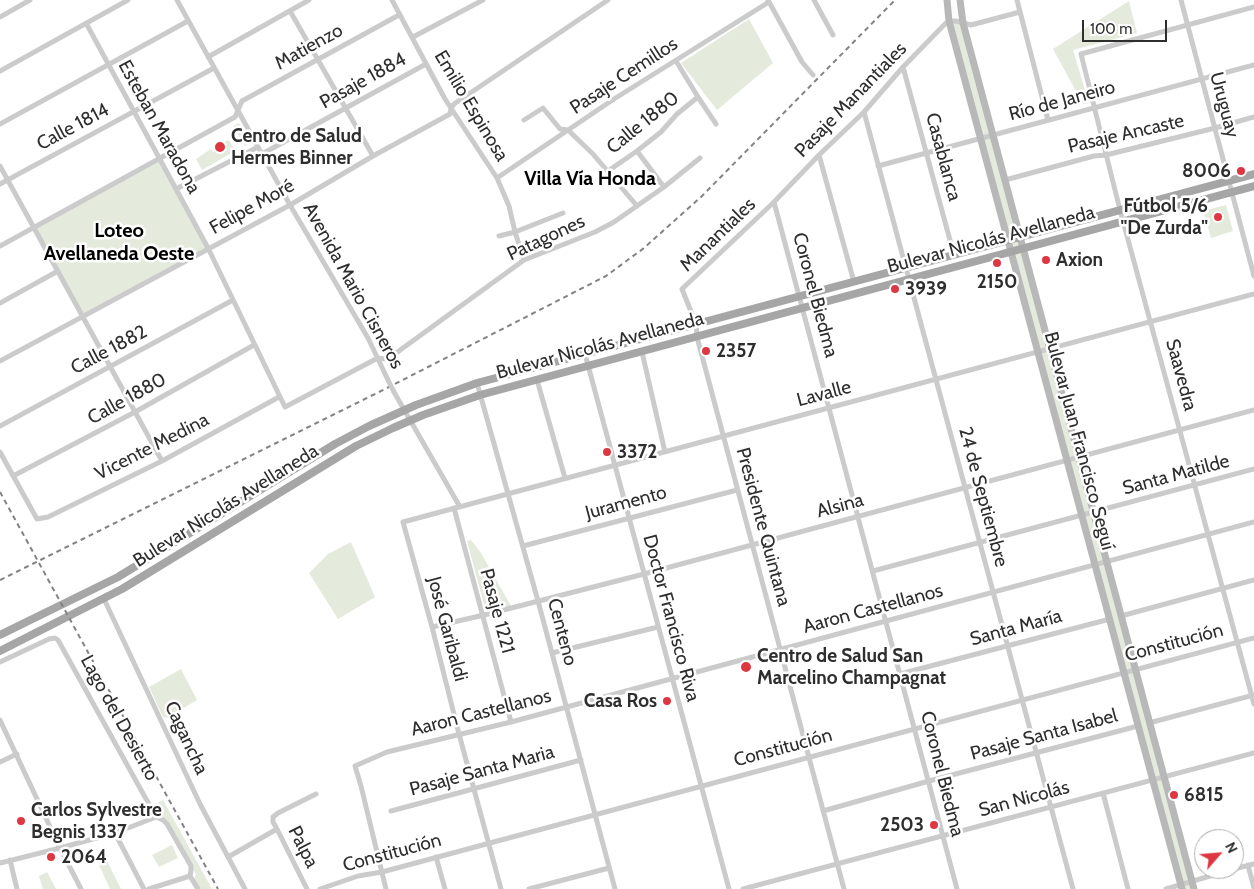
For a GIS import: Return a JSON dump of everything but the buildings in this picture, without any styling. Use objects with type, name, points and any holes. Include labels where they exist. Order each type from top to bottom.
[{"type":"main road","name":"Bulevar Juan Francisco Seguí","points":[[947,0],[950,21],[981,139],[1181,887]]},
{"type":"main road","name":"Bulevar Juan Francisco Seguí","points":[[960,0],[964,23],[1020,237],[1194,889]]},
{"type":"main road","name":"Bulevar Nicolás Avellaneda","points":[[0,635],[118,577],[334,444],[405,409],[477,383],[1254,174]]},
{"type":"main road","name":"Bulevar Nicolás Avellaneda","points":[[0,650],[135,582],[339,456],[374,436],[411,420],[480,395],[1254,186]]},
{"type":"street","points":[[0,17],[30,0]]},
{"type":"street","points":[[0,71],[128,0]]},
{"type":"street","name":"Avenida Mario Cisneros","points":[[177,0],[290,205],[368,338],[394,392],[411,420],[457,508]]},
{"type":"street","points":[[208,57],[309,0]]},
{"type":"street","name":"Emilio Espinosa","points":[[392,0],[451,108],[497,178],[509,206],[524,260]]},
{"type":"street","points":[[412,37],[483,0]]},
{"type":"street","name":"Felipe Moré","points":[[0,361],[290,205],[373,156],[450,114],[454,104],[608,0]]},
{"type":"street","points":[[814,0],[833,35]]},
{"type":"street","points":[[1017,0],[1048,120]]},
{"type":"street","name":"Uruguay","points":[[1180,0],[1254,276]]},
{"type":"street","points":[[768,1],[802,62],[813,75]]},
{"type":"street","name":"Pasaje Cemillos","points":[[497,178],[614,99],[768,1]]},
{"type":"street","points":[[1187,25],[1254,7]]},
{"type":"street","points":[[290,11],[373,156]]},
{"type":"street","points":[[950,21],[971,25],[1020,12]]},
{"type":"street","name":"Matienzo","points":[[0,246],[234,117],[242,101],[399,15]]},
{"type":"street","points":[[0,124],[188,21]]},
{"type":"street","name":"Pasaje Manantiales","points":[[774,202],[864,112],[903,67],[950,21]]},
{"type":"street","name":"Esteban Maradona","points":[[86,23],[208,248],[285,406],[378,358]]},
{"type":"street","name":"Saavedra","points":[[1187,25],[1081,54],[1120,210],[1254,704]]},
{"type":"street","points":[[676,61],[716,124]]},
{"type":"street","name":"Pasaje 1884","points":[[262,154],[426,64]]},
{"type":"street","name":"Río de Janeiro","points":[[878,166],[1254,64]]},
{"type":"street","name":"Casablanca","points":[[903,67],[954,255]]},
{"type":"street","name":"Calle 1814","points":[[0,184],[214,68]]},
{"type":"street","name":"Calle 1880","points":[[608,171],[661,132],[677,114],[698,98]]},
{"type":"street","points":[[524,120],[543,108],[560,129],[568,130],[593,154],[637,206]]},
{"type":"street","name":"24 de Septiembre","points":[[864,112],[1072,889]]},
{"type":"street","name":"Pasaje Ancaste","points":[[1005,180],[1254,117]]},
{"type":"street","points":[[176,189],[258,147]]},
{"type":"street","points":[[637,151],[664,187]]},
{"type":"street","points":[[819,155],[854,282]]},
{"type":"street","name":"Patagones","points":[[378,358],[385,359],[392,356],[524,260],[595,232],[614,222],[664,187],[700,158]]},
{"type":"street","points":[[0,166],[162,461]]},
{"type":"street","name":"Manantiales","points":[[682,289],[774,202]]},
{"type":"street","name":"Coronel Biedma","points":[[774,202],[957,889]]},
{"type":"street","points":[[499,236],[515,232],[563,213]]},
{"type":"street","points":[[0,303],[58,271]]},
{"type":"street","name":"Presidente Quintana","points":[[682,289],[696,324],[697,337],[737,490],[844,889]]},
{"type":"street","name":"Lavalle","points":[[403,522],[1254,294]]},
{"type":"street","name":"Calle 1882","points":[[0,426],[233,300]]},
{"type":"street","name":"Calle 1880","points":[[13,476],[136,412],[254,345]]},
{"type":"street","points":[[642,352],[665,452]]},
{"type":"street","name":"Doctor Francisco Riva","points":[[584,354],[729,889]]},
{"type":"street","points":[[537,380],[565,478]]},
{"type":"street","name":"Centeno","points":[[477,383],[582,760],[615,889]]},
{"type":"street","name":"Vicente Medina","points":[[13,476],[37,519],[48,517],[162,461],[279,397]]},
{"type":"street","name":"Alsina","points":[[432,627],[484,616],[538,600],[644,574],[1254,410]]},
{"type":"street","points":[[0,452],[13,476]]},
{"type":"street","name":"Santa Matilde","points":[[873,572],[1254,469]]},
{"type":"street","name":"Juramento","points":[[523,546],[737,490]]},
{"type":"street","name":"Pasaje 1221","points":[[457,508],[511,722]]},
{"type":"street","name":"José Garibaldi","points":[[403,522],[501,889]]},
{"type":"street","name":"Aaron Castellanos","points":[[382,872],[355,766],[387,752],[511,722],[1254,522]]},
{"type":"street","points":[[1120,616],[1254,580]]},
{"type":"street","name":"Cagancha","points":[[104,599],[200,804],[245,889]]},
{"type":"street","name":"Santa María","points":[[900,674],[1110,619]]},
{"type":"street","points":[[552,653],[658,627]]},
{"type":"street","name":"Lago del Desierto","points":[[0,662],[49,639],[55,638],[58,640],[156,817],[167,824],[191,866],[190,876],[198,889]]},
{"type":"street","name":"Constitución","points":[[320,889],[358,876],[382,872],[488,842],[1254,638]]},
{"type":"street","points":[[1149,723],[1253,696]]},
{"type":"street","points":[[0,720],[81,889]]},
{"type":"street","name":"Pasaje Santa Isabel","points":[[823,811],[1138,726]]},
{"type":"street","name":"San Nicolás","points":[[743,889],[1254,753]]},
{"type":"street","points":[[0,762],[16,754]]},
{"type":"street","name":"Pasaje Santa Maria","points":[[391,811],[582,760]]},
{"type":"street","name":"Palpa","points":[[307,889],[277,829],[273,817],[316,794]]},
{"type":"street","points":[[1103,794],[1128,889]]},
{"type":"street","points":[[0,863],[115,832],[156,817]]},
{"type":"street","points":[[228,857],[277,829]]},
{"type":"street","points":[[115,832],[144,889]]},
{"type":"street","points":[[436,857],[444,889]]},
{"type":"street","points":[[10,860],[17,889]]},
{"type":"street","points":[[1244,866],[1254,864]]},
{"type":"street","points":[[1248,865],[1254,888]]},
{"type":"street","points":[[529,889],[609,868]]},
{"type":"street","points":[[382,872],[386,889]]},
{"type":"street","points":[[149,889],[190,876]]},
{"type":"street","points":[[1166,889],[1181,887],[1199,879]]},
{"type":"shaded area","points":[[1129,1],[1137,33],[1073,50],[1089,103],[1083,104],[1053,49]]},
{"type":"shaded area","points":[[749,19],[773,63],[717,110],[681,63]]},
{"type":"shaded area","points":[[949,21],[964,23],[1194,889],[1182,889]]},
{"type":"shaded area","points":[[239,123],[250,143],[245,146],[233,126]]},
{"type":"shaded area","points":[[229,140],[235,151],[202,170],[196,159],[211,149],[213,152],[225,145],[224,142]]},
{"type":"shaded area","points":[[160,158],[208,248],[83,316],[34,228]]},
{"type":"shaded area","points":[[1226,205],[1233,231],[1211,238],[1203,211]]},
{"type":"shaded area","points":[[471,540],[481,553],[511,606],[490,611],[485,608],[467,541]]},
{"type":"shaded area","points":[[351,542],[375,597],[338,619],[309,573],[328,554]]},
{"type":"shaded area","points":[[181,669],[197,700],[167,718],[163,717],[149,687]]},
{"type":"shaded area","points":[[163,800],[212,889],[200,889],[194,879],[196,874],[167,821],[158,816],[153,805]]},
{"type":"shaded area","points":[[172,845],[178,858],[159,867],[152,855]]},
{"type":"shaded area","points":[[107,861],[121,889],[110,889],[99,865]]},
{"type":"shaded area","points":[[47,872],[56,889],[43,889],[39,876]]},
{"type":"railway","points":[[0,580],[387,388],[606,276],[644,248],[702,196],[895,0]]},
{"type":"railway","points":[[0,492],[218,889]]},
{"type":"place","name":"Centro de Salud Hermes Binner","points":[[220,147]]},
{"type":"place","name":"8006","points":[[1241,171]]},
{"type":"place","name":"Fútbol 5/6 \"De Zurda\"","points":[[1218,217]]},
{"type":"place","name":"Axion","points":[[1046,260]]},
{"type":"place","name":"2150","points":[[997,263]]},
{"type":"place","name":"3939","points":[[895,289]]},
{"type":"place","name":"2357","points":[[706,351]]},
{"type":"place","name":"3372","points":[[607,452]]},
{"type":"place","name":"Centro de Salud San Marcelino Champagnat","points":[[746,667]]},
{"type":"place","name":"Casa Ros","points":[[667,701]]},
{"type":"place","name":"6815","points":[[1174,795]]},
{"type":"place","name":"Carlos Sylvestre Begnis 1337","points":[[21,821]]},
{"type":"place","name":"2503","points":[[934,825]]},
{"type":"place","name":"2064","points":[[51,857]]},
{"type":"district","name":"Villa Vía Honda","points":[[590,179]]},
{"type":"district","name":"Loteo Avellaneda Oeste","points":[[119,242]]}]
